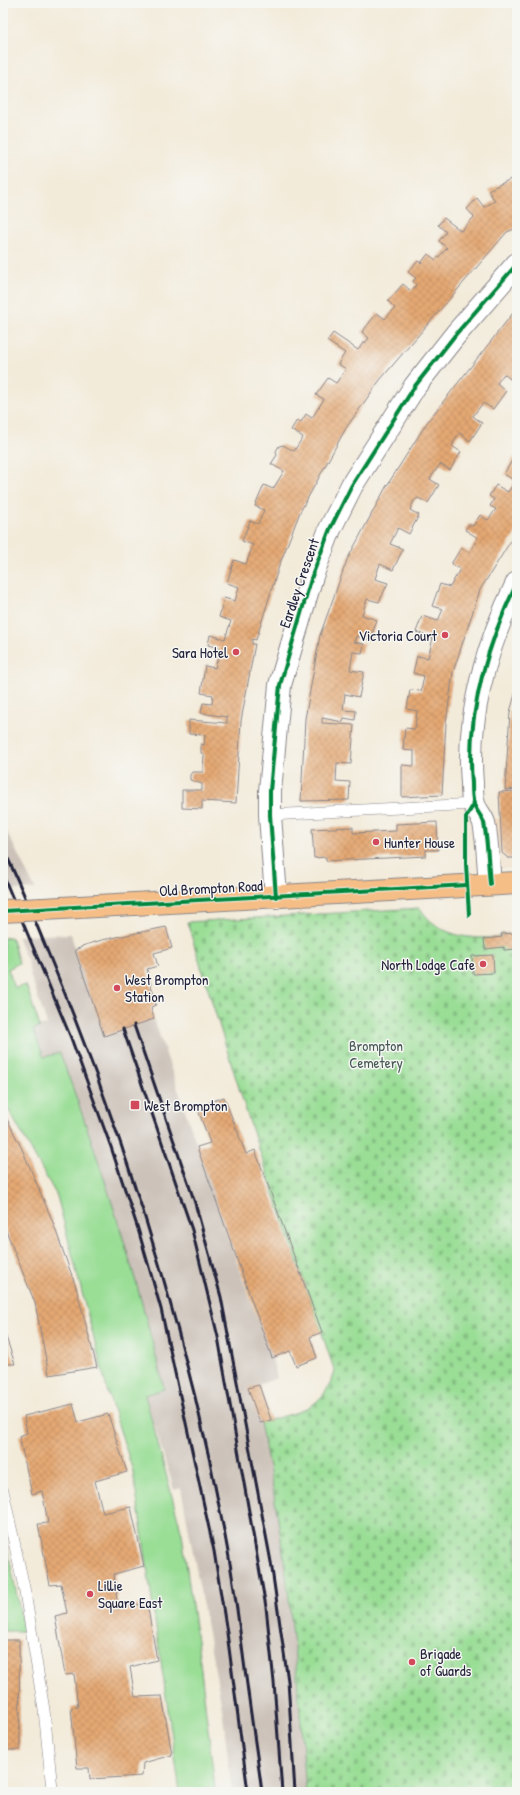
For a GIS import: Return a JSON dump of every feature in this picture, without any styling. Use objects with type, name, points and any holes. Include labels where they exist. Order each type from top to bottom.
[{"type":"main road","name":"Old Brompton Road","points":[[3,911],[276,897],[517,882]]},
{"type":"street","name":"Eardley Crescent","points":[[276,897],[270,815],[270,791],[280,685],[310,583],[330,529],[352,485],[415,386],[456,334],[517,264]]},
{"type":"street","points":[[490,884],[483,821],[474,804],[471,782],[477,695],[486,660],[501,616],[517,583]]},
{"type":"lane","points":[[270,815],[474,804]]},
{"type":"lane","points":[[3,1491],[28,1606],[44,1710],[52,1789]]},
{"type":"shaded area","points":[[517,818],[517,868],[492,869],[488,819]]},
{"type":"shaded area","points":[[3,824],[35,889],[3,891]]},
{"type":"shaded area","points":[[71,934],[79,964],[105,1036],[154,1019],[238,1266],[272,1358],[277,1378],[248,1389],[260,1423],[279,1523],[298,1680],[306,1792],[232,1792],[222,1708],[181,1488],[174,1490],[145,1395],[164,1389],[151,1334],[96,1152],[60,1053],[44,1057],[33,1030],[47,1024],[30,974],[28,962],[17,936]]},
{"type":"green space","name":"Brompton Cemetery","points":[[420,908],[427,918],[436,925],[446,931],[467,937],[490,938],[501,937],[501,934],[517,933],[517,1792],[306,1792],[290,1607],[277,1515],[260,1423],[296,1412],[315,1403],[323,1396],[335,1372],[249,1120],[187,922]]},
{"type":"green space","points":[[11,937],[19,963],[8,969],[15,988],[26,985],[40,1027],[33,1030],[44,1057],[60,1053],[90,1136],[130,1262],[164,1389],[145,1395],[182,1534],[200,1662],[215,1788],[207,1792],[180,1792],[133,1471],[108,1393],[57,1196],[3,1100],[3,938]]},
{"type":"green space","points":[[3,1527],[24,1631],[3,1631]]},
{"type":"building","points":[[515,177],[517,182],[517,228],[507,232],[380,380],[346,428],[300,512],[279,566],[256,640],[252,639],[252,644],[255,644],[241,721],[236,803],[202,801],[202,809],[182,808],[182,790],[202,790],[202,784],[190,780],[190,775],[192,772],[203,772],[204,754],[201,753],[201,744],[204,745],[205,735],[189,734],[189,720],[227,723],[227,717],[201,713],[203,703],[212,704],[213,695],[201,693],[205,666],[215,668],[218,657],[219,648],[208,645],[210,635],[225,639],[231,621],[219,617],[224,598],[235,601],[239,587],[227,583],[234,560],[246,564],[253,545],[242,541],[250,521],[258,524],[264,510],[255,506],[264,485],[273,489],[284,471],[271,464],[277,455],[276,451],[279,446],[283,445],[294,451],[303,437],[291,430],[297,420],[301,422],[306,414],[312,418],[324,399],[316,395],[328,378],[336,383],[346,369],[338,364],[345,353],[327,341],[333,333],[358,350],[369,338],[362,332],[377,313],[385,319],[395,308],[388,301],[403,284],[411,291],[416,285],[413,281],[416,278],[408,272],[418,261],[421,263],[428,254],[436,260],[447,248],[439,241],[446,232],[438,225],[444,218],[461,231],[474,217],[467,209],[477,198],[484,207],[495,201],[488,190]]},
{"type":"building","points":[[517,308],[517,378],[514,382],[504,374],[497,383],[506,391],[493,409],[483,403],[473,416],[482,423],[470,441],[460,433],[452,446],[461,452],[450,470],[440,464],[430,479],[439,485],[428,503],[418,498],[414,501],[410,510],[419,515],[409,534],[398,528],[390,544],[403,549],[393,570],[380,564],[375,579],[388,583],[379,602],[367,599],[362,615],[377,620],[370,640],[356,636],[354,642],[364,644],[362,653],[353,652],[350,670],[364,672],[359,697],[345,694],[343,710],[356,711],[355,720],[344,718],[343,722],[322,718],[322,723],[354,725],[351,764],[337,763],[336,781],[350,782],[349,800],[301,801],[305,719],[320,635],[347,560],[386,487],[428,421]]},
{"type":"building","points":[[514,457],[517,459],[517,531],[480,590],[453,672],[446,723],[442,795],[402,797],[402,765],[414,766],[414,751],[403,750],[405,728],[415,729],[417,711],[407,709],[410,690],[421,691],[424,676],[413,673],[417,656],[428,658],[433,638],[416,632],[422,616],[438,621],[443,609],[432,606],[440,584],[450,587],[460,569],[451,564],[461,548],[469,552],[478,538],[465,530],[469,524],[473,526],[480,515],[488,520],[496,509],[490,506],[494,499],[489,496],[496,485],[508,492],[515,481],[504,474]]},
{"type":"building","points":[[517,687],[517,789],[505,790],[510,712]]},
{"type":"building","points":[[517,791],[517,858],[508,858],[502,853],[499,792]]},
{"type":"building","name":"Hunter House","points":[[437,822],[438,850],[426,850],[426,856],[326,861],[326,857],[314,858],[312,829],[353,827],[353,833],[396,831],[396,824]]},
{"type":"building","name":"West Brompton Station","points":[[166,927],[172,948],[154,953],[158,966],[147,969],[156,1005],[151,1007],[154,1019],[104,1036],[75,950],[82,946],[102,940]]},
{"type":"building","points":[[517,933],[517,949],[504,950],[504,947],[485,949],[484,939],[502,937],[501,934]]},
{"type":"building","name":"North Lodge Cafe","points":[[493,955],[494,973],[473,974],[472,956]]},
{"type":"building","points":[[224,1097],[246,1154],[255,1150],[322,1332],[310,1337],[317,1358],[296,1366],[290,1351],[272,1358],[197,1147],[210,1143],[197,1107]]},
{"type":"building","points":[[3,1111],[22,1149],[52,1220],[76,1287],[97,1367],[49,1375],[35,1303],[3,1223]]},
{"type":"building","points":[[3,1328],[15,1364],[3,1364]]},
{"type":"building","points":[[259,1385],[271,1420],[260,1423],[248,1388]]},
{"type":"building","name":"Lillie Square East","points":[[73,1404],[78,1422],[108,1414],[127,1472],[95,1481],[103,1513],[131,1507],[144,1566],[114,1574],[118,1609],[147,1603],[157,1660],[130,1667],[135,1697],[162,1696],[172,1755],[143,1763],[142,1776],[90,1779],[89,1768],[77,1768],[71,1708],[78,1707],[74,1674],[65,1675],[55,1616],[67,1613],[61,1584],[50,1585],[38,1524],[48,1523],[42,1491],[32,1494],[19,1436],[27,1433],[24,1416]]},
{"type":"building","points":[[3,1640],[19,1640],[20,1750],[3,1750]]},
{"type":"railway","points":[[3,848],[63,989],[115,1126],[160,1266],[180,1337],[198,1408],[228,1552],[262,1792]]},
{"type":"railway","points":[[3,875],[71,1038],[111,1147],[138,1229],[161,1309],[214,1551],[227,1633],[248,1792]]},
{"type":"railway","points":[[134,1025],[195,1203],[221,1297],[271,1562],[288,1681],[295,1792]]},
{"type":"railway","points":[[123,1029],[192,1230],[218,1337],[266,1607],[274,1682],[282,1792]]},
{"type":"cycle path","points":[[276,897],[270,815],[270,791],[280,685],[312,576],[330,529],[352,485],[415,386],[456,334],[517,264]]},
{"type":"cycle path","points":[[490,884],[484,823],[475,807],[472,796],[472,731],[481,680],[488,655],[496,631],[517,583]]},
{"type":"cycle path","points":[[469,915],[466,864],[466,817],[474,804]]},
{"type":"cycle path","points":[[3,911],[467,885]]},
{"type":"place","name":"Victoria Court","points":[[445,635]]},
{"type":"place","name":"Sara Hotel","points":[[236,652]]},
{"type":"place","name":"Hunter House","points":[[376,842]]},
{"type":"place","name":"North Lodge Cafe","points":[[483,964]]},
{"type":"place","name":"West Brompton Station","points":[[117,988]]},
{"type":"place","name":"West Brompton","points":[[135,1105]]},
{"type":"place","name":"Lillie Square East","points":[[90,1594]]},
{"type":"place","name":"Brigade of Guards","points":[[412,1662]]}]
